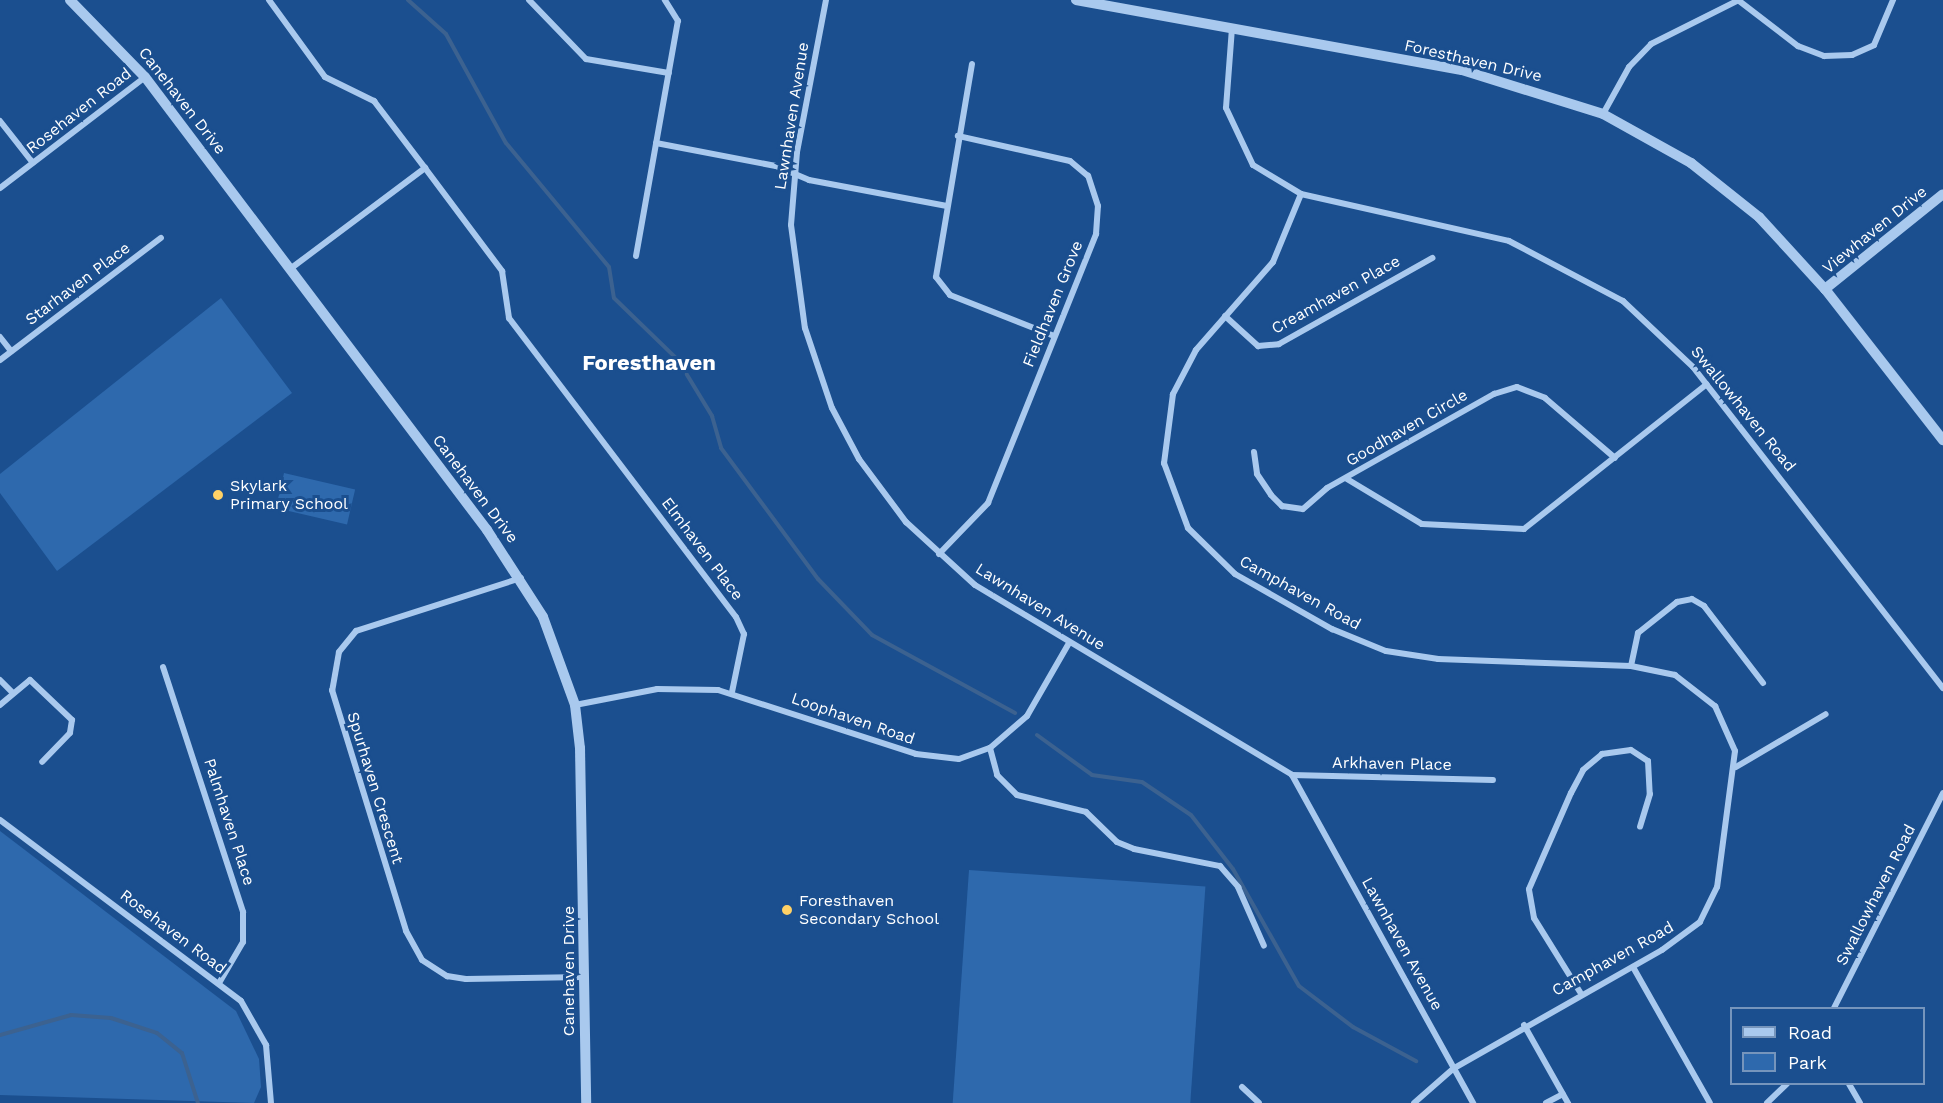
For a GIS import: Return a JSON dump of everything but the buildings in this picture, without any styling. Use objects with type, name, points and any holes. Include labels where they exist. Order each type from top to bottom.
[{"type":"street","name":"Canehaven Drive","points":[[70,0],[146,77],[521,578],[556,648],[575,705],[583,810],[586,1103]]},
{"type":"street","name":"Elmhaven Place","points":[[269,0],[325,77],[374,101],[425,168],[502,272],[509,318],[742,627],[732,692]]},
{"type":"street","points":[[636,256],[678,21],[673,5],[665,0]]},
{"type":"street","name":"Lawnhaven Avenue","points":[[826,0],[795,176],[794,266],[818,372],[859,459],[906,522],[939,554],[996,600],[1292,775],[1473,1103]]},
{"type":"street","name":"Foresthaven Drive","points":[[1076,0],[1506,80],[1603,114],[1720,184],[1759,217],[1825,289],[1943,440]]},
{"type":"street","points":[[1603,114],[1629,67],[1651,44],[1738,0],[1798,46],[1824,56],[1852,55],[1874,45],[1893,0]]},
{"type":"street","points":[[533,1],[586,59],[669,73]]},
{"type":"street","name":"Swallowhaven Road","points":[[1232,28],[1225,88],[1230,123],[1252,165],[1301,194],[1466,228],[1554,261],[1623,301],[1707,384],[1943,688]]},
{"type":"street","points":[[972,64],[934,269],[941,286],[1054,336]]},
{"type":"street","name":"Rosehaven Road","points":[[0,188],[146,77]]},
{"type":"street","points":[[0,121],[33,163]]},
{"type":"street","name":"Fieldhaven Grove","points":[[939,554],[988,503],[1096,234],[1094,187],[1070,161],[958,136]]},
{"type":"street","points":[[656,142],[776,166],[795,176],[946,206]]},
{"type":"street","points":[[290,269],[425,168]]},
{"type":"street","name":"Camphaven Road","points":[[1301,194],[1273,262],[1197,351],[1173,394],[1164,440],[1175,504],[1216,560],[1332,629],[1386,651],[1438,659],[1631,666],[1675,675],[1704,694],[1725,722],[1736,767],[1708,908],[1687,933],[1633,967],[1580,992],[1454,1068],[1414,1103]]},
{"type":"street","name":"Viewhaven Drive","points":[[1825,289],[1943,194]]},
{"type":"street","name":"Starhaven Place","points":[[0,360],[161,238]]},
{"type":"street","name":"Creamhaven Place","points":[[1225,316],[1258,346],[1279,344],[1432,258]]},
{"type":"street","points":[[0,337],[11,351]]},
{"type":"street","name":"Goodhaven Circle","points":[[1615,458],[1545,398],[1517,387],[1494,394],[1347,479],[1422,524],[1512,531],[1532,527],[1707,384]]},
{"type":"street","points":[[1254,452],[1261,481],[1291,509],[1307,507],[1327,488],[1347,479]]},
{"type":"street","name":"Spurhaven Crescent","points":[[521,578],[356,631],[339,652],[332,690],[406,931],[422,960],[447,976],[466,979],[584,977]]},
{"type":"street","points":[[1631,666],[1638,633],[1677,602],[1692,599],[1704,606],[1763,683]]},
{"type":"street","name":"Loophaven Road","points":[[575,705],[657,689],[732,692],[940,760],[990,748],[1042,699],[1070,643]]},
{"type":"street","name":"Palmhaven Place","points":[[163,667],[243,912],[243,942],[219,983]]},
{"type":"street","points":[[0,680],[12,692]]},
{"type":"street","points":[[0,705],[12,692],[30,680],[72,720],[70,733],[42,762]]},
{"type":"street","points":[[1736,767],[1826,714]]},
{"type":"street","points":[[990,748],[997,775],[1017,795],[1086,812],[1117,842],[1134,849],[1220,866],[1238,887],[1264,945]]},
{"type":"street","points":[[1580,992],[1534,918],[1529,889],[1570,793],[1583,770],[1602,754],[1631,750],[1648,762],[1650,794],[1640,826]]},
{"type":"street","name":"Arkhaven Place","points":[[1292,775],[1492,780]]},
{"type":"street","name":"Swallowhaven Road","points":[[1835,1007],[1943,793]]},
{"type":"street","name":"Rosehaven Road","points":[[0,820],[219,983],[245,1006],[262,1033],[271,1103]]},
{"type":"street","points":[[1633,967],[1710,1103]]},
{"type":"street","points":[[1524,1025],[1568,1103]]},
{"type":"street","points":[[1767,1103],[1785,1085]]},
{"type":"street","points":[[1850,1085],[1860,1103]]},
{"type":"street","points":[[1242,1087],[1259,1103]]},
{"type":"street","points":[[1546,1103],[1563,1094]]},
{"type":"green space","points":[[221,298],[292,393],[57,571],[0,493],[0,474]]},
{"type":"green space","points":[[284,473],[355,489],[347,524],[276,508]]},
{"type":"green space","points":[[0,831],[236,1011],[259,1059],[261,1087],[254,1103],[0,1095]]},
{"type":"green space","points":[[969,870],[1205,887],[1190,1103],[953,1103]]},
{"type":"waterway","points":[[408,0],[446,34],[506,143],[609,267],[614,298],[678,360],[712,416],[721,448],[818,579],[872,635],[1015,713]]},
{"type":"waterway","points":[[1037,735],[1092,775],[1142,782],[1191,815],[1233,869],[1299,986],[1353,1027],[1416,1061]]},
{"type":"waterway","points":[[0,1035],[71,1015],[111,1018],[157,1033],[182,1053],[198,1103]]},
{"type":"place","name":"Skylark Primary School","points":[[218,495]]},
{"type":"place","name":"Foresthaven Secondary School","points":[[787,910]]},
{"type":"district","name":"Foresthaven","points":[[649,363]]}]
